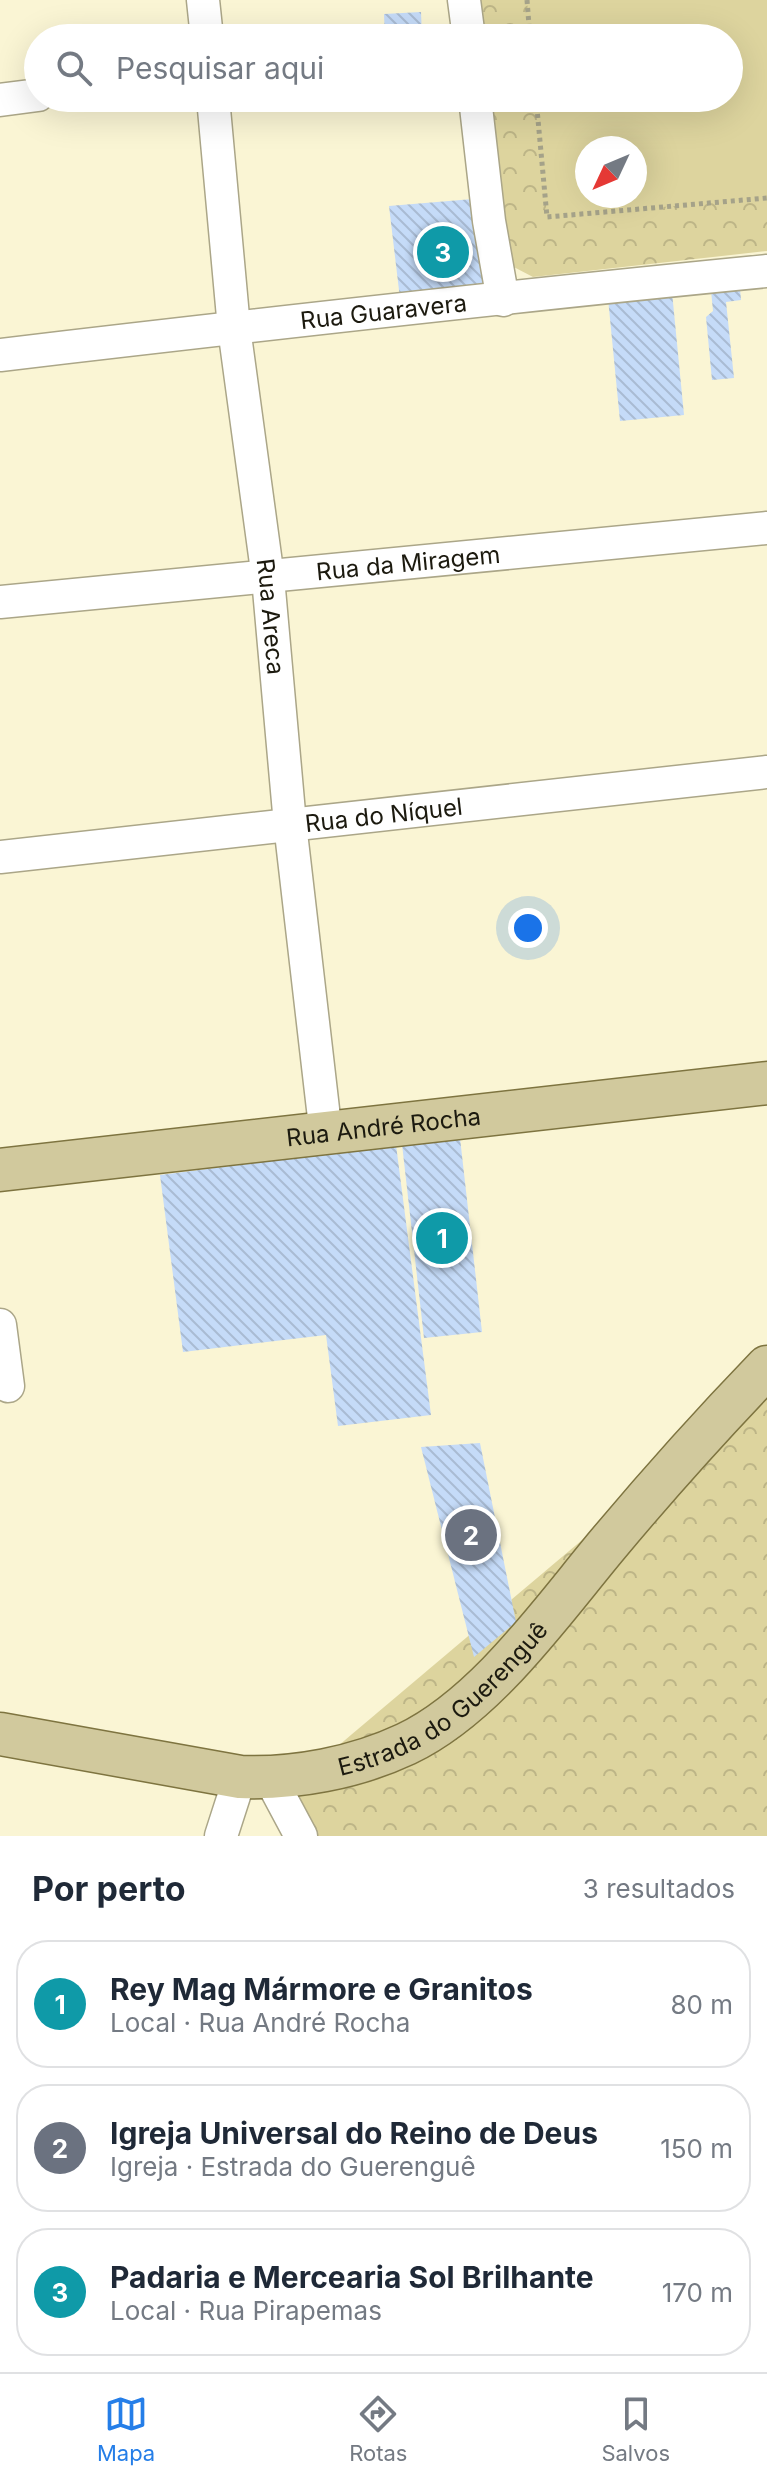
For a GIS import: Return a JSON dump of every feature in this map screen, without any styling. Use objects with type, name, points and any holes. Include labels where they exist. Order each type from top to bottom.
[{"type":"main road","name":"Rua André Rocha","points":[[0,1170],[767,1083]]},
{"type":"main road","name":"Estrada do Guerenguê","points":[[0,1734],[255,1778],[322,1770],[370,1758],[408,1744],[490,1683],[687,1450],[767,1367]]},
{"type":"street","points":[[203,0],[206,24]]},
{"type":"street","points":[[464,0],[467,24]]},
{"type":"street","points":[[0,100],[24,97]]},
{"type":"street","name":"Rua Areca","points":[[214,112],[234,328],[268,578],[290,824],[326,1135]]},
{"type":"street","points":[[477,112],[489,221],[503,300]]},
{"type":"street","name":"Rua Guaravera","points":[[0,355],[605,286],[767,271]]},
{"type":"street","name":"Rua da Miragem","points":[[0,602],[767,528]]},
{"type":"street","name":"Rua do Níquel","points":[[0,857],[767,772]]},
{"type":"street","points":[[0,1325],[8,1386]]},
{"type":"street","points":[[221,1836],[255,1778],[301,1836]]},
{"type":"path","points":[[527,0],[529,24]]},
{"type":"path","points":[[537,112],[547,217],[767,198]]},
{"type":"green space","points":[[471,0],[767,0],[767,251],[533,277],[508,264],[484,112],[743,112],[743,24],[474,24]]},
{"type":"green space","points":[[527,0],[767,0],[767,198],[547,217],[537,112],[743,112],[743,24],[529,24]]},
{"type":"green space","points":[[767,1384],[767,1836],[309,1836],[287,1789]]},
{"type":"building","points":[[421,12],[421,24],[384,24],[384,14]]},
{"type":"building","points":[[485,198],[497,298],[401,307],[389,206]]},
{"type":"building","points":[[739,277],[741,300],[726,302],[734,378],[712,380],[706,317],[713,311],[710,280]]},
{"type":"building","points":[[671,282],[684,415],[620,421],[607,288]]},
{"type":"building","points":[[460,1138],[482,1332],[424,1338],[402,1144]]},
{"type":"building","points":[[396,1145],[431,1415],[338,1426],[326,1335],[183,1352],[160,1175]]},
{"type":"building","points":[[480,1443],[516,1622],[474,1657],[421,1447]]},
{"type":"place","name":"Padaria e Mercearia Sol Brilhante","points":[[443,252]]},
{"type":"place","name":"Rey Mag Mármore e Granitos","points":[[442,1238]]},
{"type":"place","name":"Igreja Universal do Reino de Deus","points":[[471,1535]]}]
